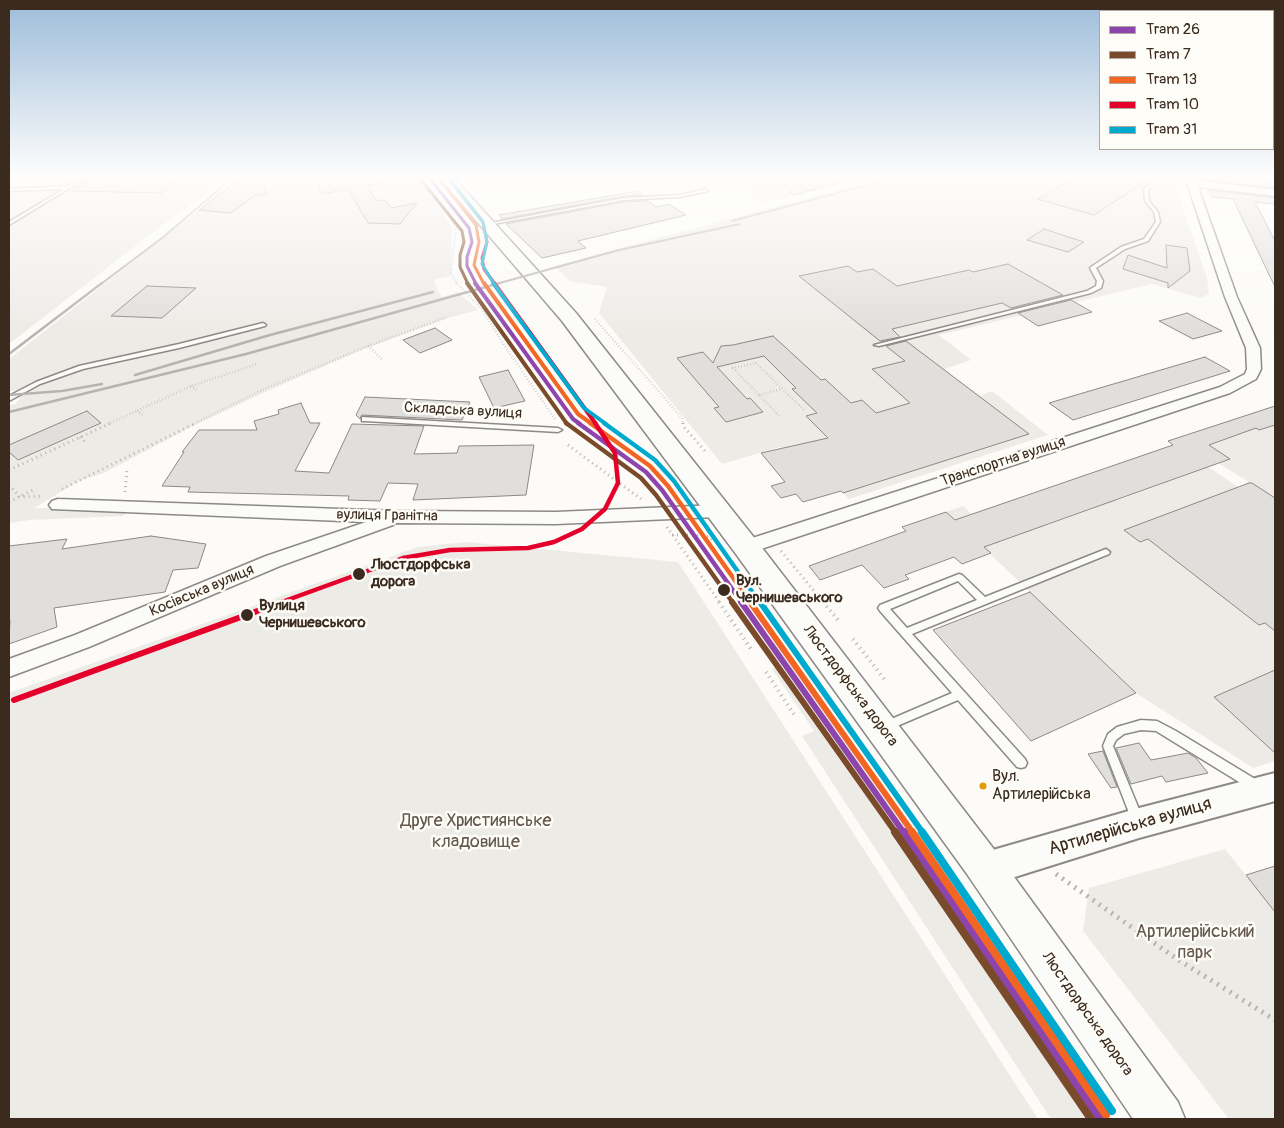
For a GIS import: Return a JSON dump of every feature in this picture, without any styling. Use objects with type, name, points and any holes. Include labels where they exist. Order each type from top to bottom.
[{"type":"main road","name":"Люстдорфська дорога","points":[[491,228],[569,317],[717,511],[759,543],[881,728],[986,869],[1161,1119]]},
{"type":"street","name":"Транспортна вулиця","points":[[759,543],[1225,390],[1244,381],[1251,376],[1254,369],[1253,348],[1231,297],[1207,228]]},
{"type":"street","name":"вулиця Гранітна","points":[[57,498],[398,517],[550,518],[717,511]]},
{"type":"street","name":"Косівська вулиця","points":[[9,668],[82,641],[273,561],[398,517]]},
{"type":"street","name":"Артилерійська вулиця","points":[[986,869],[1139,823],[1269,788]]},
{"type":"lane","points":[[877,345],[1089,292],[1099,287],[1100,281],[1093,268],[1123,248],[1146,240],[1154,228]]},
{"type":"lane","points":[[9,399],[38,383],[80,366],[146,354],[263,325]]},
{"type":"lane","name":"Складська вулиця","points":[[365,419],[558,430]]},
{"type":"lane","points":[[905,633],[1106,552]]},
{"type":"lane","points":[[984,601],[960,577],[882,608],[1021,764]]},
{"type":"lane","points":[[881,728],[960,694]]},
{"type":"lane","points":[[1139,823],[1108,746],[1112,737],[1121,730],[1128,728],[1141,725],[1156,726],[1269,788]]},
{"type":"path","points":[[456,228],[452,272],[455,282],[482,309],[504,345],[559,424],[558,430]]},
{"type":"path","points":[[592,316],[682,418],[684,426],[706,452]]},
{"type":"path","points":[[57,498],[264,389],[368,346],[447,317]]},
{"type":"path","points":[[368,346],[382,359]]},
{"type":"path","points":[[780,416],[733,368],[756,363],[804,410]]},
{"type":"path","points":[[9,470],[191,386],[257,364]]},
{"type":"path","points":[[191,386],[197,390]]},
{"type":"path","points":[[758,395],[782,389]]},
{"type":"path","points":[[137,411],[143,415]]},
{"type":"path","points":[[80,437],[85,442]]},
{"type":"path","points":[[568,445],[660,514]]},
{"type":"path","points":[[124,497],[127,470]]},
{"type":"path","points":[[9,485],[20,497]]},
{"type":"path","points":[[9,502],[35,489]]},
{"type":"path","points":[[710,537],[671,535],[753,652]]},
{"type":"path","points":[[759,543],[839,622]]},
{"type":"path","points":[[853,639],[885,680]]},
{"type":"path","points":[[766,672],[795,716]]},
{"type":"path","points":[[1032,855],[1080,893],[1177,959],[1274,1020]]},
{"type":"shaded area","points":[[9,228],[159,228],[9,344]]},
{"type":"shaded area","points":[[176,228],[452,228],[451,276],[434,280],[442,297],[458,292],[478,310],[448,318],[364,349],[265,392],[193,426],[104,473],[79,481],[9,523],[9,405],[16,404],[24,391],[9,391],[9,359]]},
{"type":"shaded area","points":[[696,228],[1190,228],[1207,278],[1209,294],[1200,298],[1152,284],[939,335],[971,360],[944,369],[980,396],[992,391],[1048,435],[849,499],[835,485],[822,447],[809,442],[780,447],[722,464],[599,313],[607,287],[570,281],[554,266]]},
{"type":"shaded area","points":[[1275,406],[1275,498],[1218,463],[1229,459],[1190,434]]},
{"type":"shaded area","points":[[1208,467],[1240,488],[1235,490],[1275,516],[1275,761],[1253,768],[1136,693],[946,512],[963,506],[1001,541],[1021,534],[1039,521],[1045,526],[1095,508],[1063,483],[1086,475],[1119,500]]},
{"type":"green space","points":[[33,508],[128,510],[123,516],[30,520],[9,523],[9,512]]},
{"type":"green space","name":"Друге Християнське кладовище","points":[[466,542],[678,562],[1038,1119],[9,1119],[9,693],[418,547]]},
{"type":"green space","points":[[778,641],[1107,1119],[1051,1119],[802,736],[814,731],[772,669],[775,667],[760,647]]},
{"type":"green space","name":"Артилерійський парк","points":[[1225,849],[1275,912],[1275,1119],[1229,1119],[1083,931],[1089,888]]},
{"type":"building","points":[[510,228],[633,228],[578,241],[586,248],[542,258]]},
{"type":"building","points":[[1247,228],[1268,228],[1275,241],[1275,287]]},
{"type":"building","points":[[1044,229],[1084,242],[1068,252],[1027,240]]},
{"type":"building","points":[[1166,245],[1187,248],[1190,271],[1168,288],[1168,283],[1123,269],[1128,255],[1167,268]]},
{"type":"building","points":[[1008,264],[1063,295],[1011,308],[1002,303],[892,329],[900,337],[880,341],[799,276],[848,266],[857,272],[873,269],[897,286],[969,270],[973,272]]},
{"type":"building","points":[[147,286],[196,288],[162,318],[111,316]]},
{"type":"building","points":[[1071,300],[1092,312],[1038,326],[1018,313]]},
{"type":"building","points":[[1187,313],[1222,331],[1193,339],[1159,321]]},
{"type":"building","points":[[435,328],[452,340],[420,353],[403,340]]},
{"type":"building","points":[[773,336],[821,380],[825,379],[851,403],[862,400],[876,413],[910,403],[872,369],[905,361],[886,346],[906,341],[1029,434],[843,493],[841,491],[803,502],[796,494],[781,498],[771,486],[785,482],[761,453],[828,438],[806,416],[817,413],[792,389],[796,388],[764,356],[717,367],[747,399],[750,398],[763,412],[726,422],[714,408],[719,407],[677,358],[703,352],[713,363],[721,346]]},
{"type":"building","points":[[1205,357],[1230,371],[1073,420],[1049,403]]},
{"type":"building","points":[[508,370],[525,401],[494,408],[479,377]]},
{"type":"building","points":[[365,397],[470,402],[462,420],[362,415],[360,419],[356,415]]},
{"type":"building","points":[[301,403],[310,423],[320,423],[295,471],[329,473],[352,424],[424,426],[414,454],[457,453],[459,446],[534,445],[526,495],[413,500],[418,484],[388,483],[380,501],[348,500],[349,496],[188,492],[190,487],[162,486],[184,452],[182,452],[199,430],[257,430],[254,421],[279,414],[278,410]]},
{"type":"building","points":[[1275,406],[1275,425],[1259,430],[1256,428],[1209,445],[1230,459],[984,547],[991,553],[962,564],[954,557],[905,575],[909,579],[884,588],[862,565],[820,580],[809,566],[906,531],[902,527],[946,512],[955,520],[1173,445],[1168,441]]},
{"type":"building","points":[[87,411],[101,423],[18,460],[9,452],[9,445]]},
{"type":"building","points":[[1249,483],[1275,498],[1275,631],[1265,623],[1259,625],[1148,539],[1140,542],[1124,530]]},
{"type":"building","points":[[151,536],[206,544],[198,568],[173,570],[165,592],[54,608],[57,627],[9,644],[9,546],[67,539],[62,549]]},
{"type":"building","points":[[1030,592],[1136,693],[1031,741],[933,630]]},
{"type":"building","points":[[1275,670],[1275,753],[1214,697]]},
{"type":"building","points":[[1139,743],[1151,760],[1188,753],[1196,758],[1208,773],[1166,782],[1162,776],[1131,784],[1116,748]]},
{"type":"building","points":[[1103,751],[1117,787],[1111,788],[1088,754]]},
{"type":"building","points":[[1275,866],[1275,912],[1246,875]]},
{"type":"railway","points":[[101,284],[174,228]]},
{"type":"railway","points":[[496,284],[619,250],[723,228]]},
{"type":"railway","points":[[9,354],[102,283]]},
{"type":"railway","points":[[9,412],[246,354],[500,283]]},
{"type":"railway","points":[[135,375],[270,335],[433,292]]},
{"type":"railway","points":[[9,395],[62,391],[102,384]]},
{"type":"tram line","name":"7","points":[[459,228],[462,231],[464,242],[460,255],[460,267],[470,289],[567,424],[641,478],[656,495],[913,858],[1091,1119]]},
{"type":"tram line","name":"26","points":[[469,228],[472,242],[467,257],[467,266],[476,285],[573,419],[646,472],[662,490],[919,854],[1100,1119]]},
{"type":"tram line","name":"13","points":[[476,228],[479,242],[474,265],[482,281],[578,414],[650,466],[668,486],[925,850],[1106,1115]]},
{"type":"tram line","name":"10","points":[[14,700],[403,558],[450,550],[528,548],[554,542],[582,529],[605,509],[618,483],[615,453],[610,443],[484,269],[482,258],[487,242],[484,228]]},
{"type":"tram line","name":"31","points":[[484,228],[487,242],[482,264],[489,277],[584,408],[655,460],[674,481],[931,845],[1112,1111]]},
{"type":"place","name":"Люстдорфська дорога","points":[[359,574]]},
{"type":"place","name":"Вул. Чернишевського","points":[[724,590]]},
{"type":"place","name":"Вулиця Чернишевського","points":[[247,615]]},
{"type":"place","name":"Вул. Артилерійська","points":[[983,786]]}]
